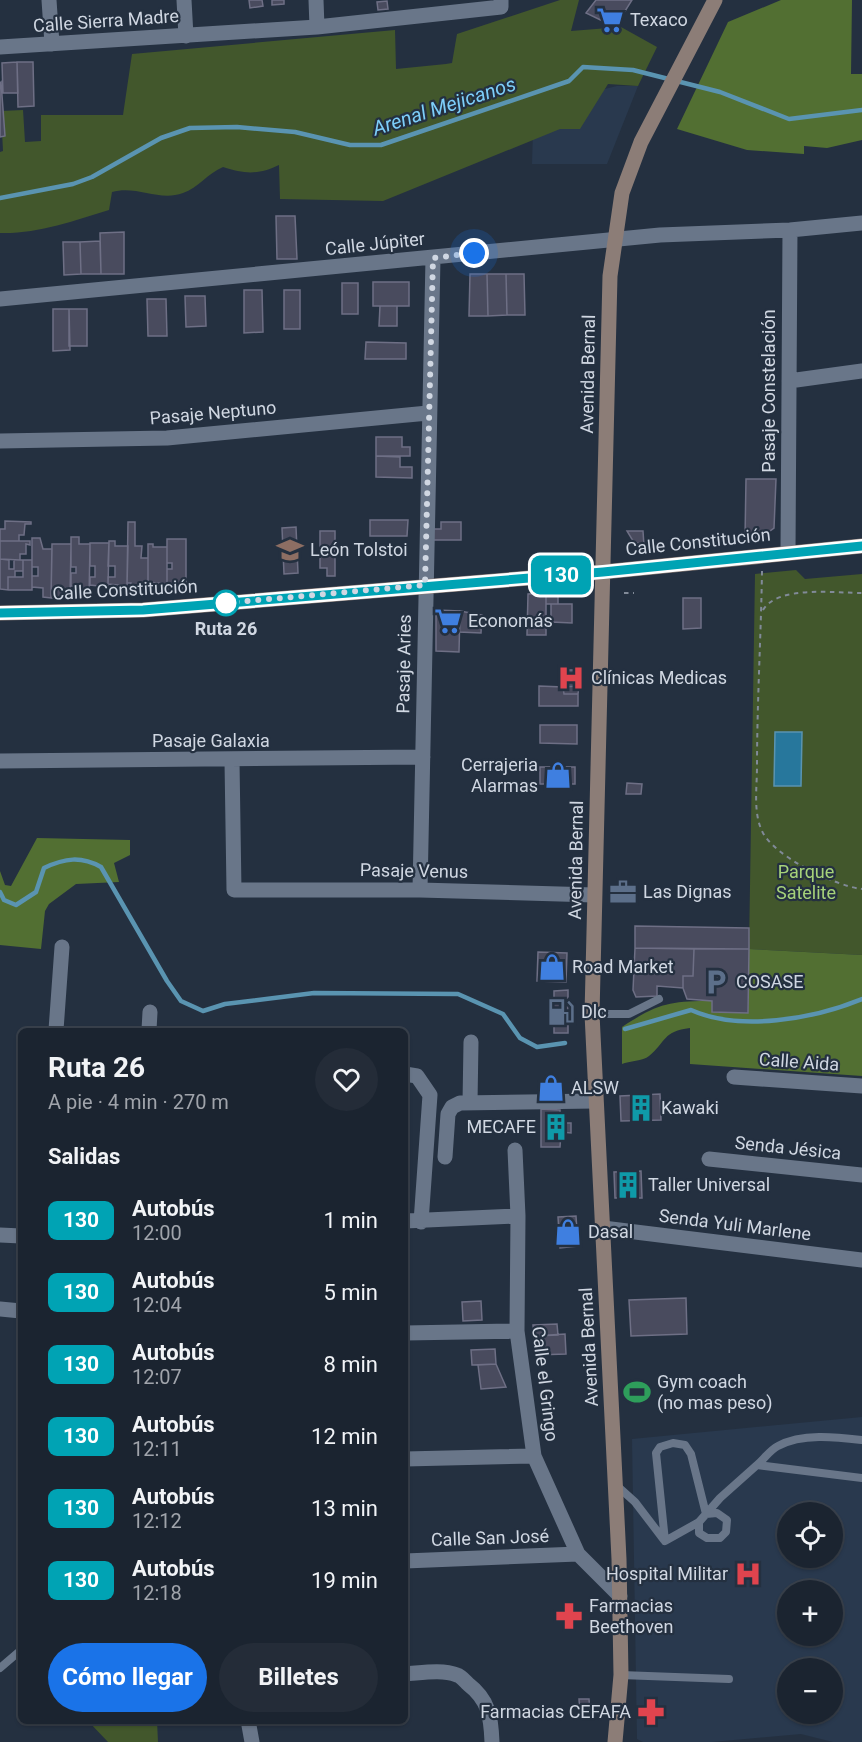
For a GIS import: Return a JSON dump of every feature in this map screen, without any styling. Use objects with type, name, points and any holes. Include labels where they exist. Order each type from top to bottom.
[{"type":"main road","name":"Avenida Bernal","points":[[615,1742],[621,1675],[620,1596],[592,1014],[610,276],[622,193],[641,142],[715,0]]},
{"type":"main road","name":"Calle Constitución","points":[[0,613],[143,610],[603,572],[862,546]]},
{"type":"street","points":[[49,0],[52,44]]},
{"type":"street","points":[[184,0],[186,36]]},
{"type":"street","points":[[316,0],[317,27]]},
{"type":"street","name":"Calle Sierra Madre","points":[[0,47],[317,27],[461,6],[501,4]]},
{"type":"street","name":"Calle Júpiter","points":[[0,299],[614,240],[790,230],[862,223]]},
{"type":"street","name":"Pasaje Constelación","points":[[788,552],[790,230]]},
{"type":"street","name":"Pasaje Aries","points":[[420,890],[428,412],[433,258]]},
{"type":"street","points":[[789,381],[862,371]]},
{"type":"street","name":"Pasaje Neptuno","points":[[0,441],[167,438],[428,412]]},
{"type":"street","name":"Pasaje Galaxia","points":[[0,761],[232,761],[423,757]]},
{"type":"street","name":"Pasaje Venus","points":[[232,761],[234,890],[420,890],[594,895]]},
{"type":"street","points":[[56,1028],[62,947]]},
{"type":"street","points":[[149,1028],[150,1011]]},
{"type":"street","points":[[470,1102],[471,1042]]},
{"type":"street","points":[[408,1074],[417,1076],[430,1095],[421,1222]]},
{"type":"street","name":"Calle Aida","points":[[734,1077],[862,1086]]},
{"type":"street","points":[[445,1157],[448,1114],[452,1107],[470,1102],[595,1101]]},
{"type":"street","name":"Calle el Gringo","points":[[514,1150],[518,1215],[517,1331],[534,1456],[578,1554],[620,1596]]},
{"type":"street","name":"Senda Jésica","points":[[709,1159],[862,1175]]},
{"type":"street","points":[[408,1221],[518,1215]]},
{"type":"street","name":"Senda Yuli Marlene","points":[[603,1228],[862,1260]]},
{"type":"street","points":[[0,1235],[18,1236]]},
{"type":"street","points":[[0,1309],[18,1311]]},
{"type":"street","points":[[408,1333],[517,1331]]},
{"type":"street","points":[[408,1459],[534,1456]]},
{"type":"street","name":"Calle San José","points":[[408,1561],[578,1554]]},
{"type":"street","points":[[408,1674],[458,1675],[476,1690],[488,1705],[492,1742]]},
{"type":"street","points":[[249,1724],[252,1742]]},
{"type":"lane","points":[[592,1014],[628,1014],[659,999]]},
{"type":"lane","points":[[665,1541],[699,1522],[776,1447],[791,1440],[835,1437],[862,1440]]},
{"type":"lane","points":[[665,1541],[656,1453],[660,1447],[674,1443],[685,1445],[691,1454],[706,1514]]},
{"type":"lane","points":[[757,1465],[862,1478]]},
{"type":"lane","points":[[615,1484],[636,1502],[665,1541]]},
{"type":"lane","points":[[699,1522],[699,1533],[707,1538],[720,1538],[726,1532],[728,1520],[717,1513],[706,1514]]},
{"type":"lane","points":[[0,1668],[18,1653]]},
{"type":"lane","points":[[621,1675],[729,1678]]},
{"type":"path","points":[[762,571],[757,769],[757,816],[760,827],[771,844],[819,876],[862,889]]},
{"type":"path","points":[[624,593],[634,593]]},
{"type":"path","points":[[762,613],[771,601],[785,594],[862,593]]},
{"type":"shaded area","points":[[617,86],[638,86],[607,164],[532,164],[533,132],[564,99]]},
{"type":"shaded area","name":"Hospital Militar","points":[[862,1417],[862,1742],[833,1742],[801,1734],[712,1742],[643,1742],[637,1739],[632,1439]]},
{"type":"green space","points":[[560,0],[579,0],[571,31],[621,27],[657,47],[638,86],[608,84],[580,129],[560,129],[383,201],[280,199],[279,165],[264,171],[251,172],[223,167],[183,193],[165,196],[121,190],[112,192],[109,210],[42,229],[0,233],[0,152],[3,151],[1,111],[23,110],[25,142],[41,141],[41,115],[123,115],[132,54],[395,30],[396,69],[446,64],[452,63],[457,34]]},
{"type":"green space","points":[[781,0],[852,0],[851,74],[862,74],[862,140],[827,148],[804,146],[804,154],[747,150],[677,129],[728,22]]},
{"type":"green space","name":"Parque Satelite","points":[[796,570],[805,579],[862,574],[862,955],[749,949],[755,574]]},
{"type":"green space","points":[[37,838],[130,840],[130,855],[114,863],[119,882],[76,884],[49,904],[45,911],[41,949],[0,945],[0,871],[5,885],[11,886]]},
{"type":"green space","points":[[749,949],[862,955],[862,1076],[690,1064],[690,1028],[670,1034],[646,1058],[622,1064],[622,1027],[655,1008],[675,1003],[712,1001],[712,1012],[748,1013]]},
{"type":"green space","points":[[91,1724],[157,1724],[158,1742],[108,1742]]},
{"type":"water","points":[[775,732],[802,732],[801,786],[774,786]]},
{"type":"building","points":[[249,0],[262,0],[263,6],[250,8]]},
{"type":"building","points":[[272,0],[284,0],[284,4],[272,5]]},
{"type":"building","name":"Texaco","points":[[596,0],[632,0],[615,27],[586,13]]},
{"type":"building","points":[[387,1],[388,9],[378,10],[377,2]]},
{"type":"building","points":[[17,62],[18,93],[3,93],[2,63]]},
{"type":"building","points":[[17,62],[33,62],[34,106],[18,107]]},
{"type":"building","points":[[0,83],[5,136],[0,137]]},
{"type":"building","points":[[276,216],[295,216],[297,259],[277,259]]},
{"type":"building","points":[[124,232],[124,274],[101,274],[100,233]]},
{"type":"building","points":[[100,241],[101,274],[81,274],[80,242]]},
{"type":"building","points":[[63,242],[80,242],[81,274],[64,275]]},
{"type":"building","points":[[470,274],[487,274],[488,316],[469,316]]},
{"type":"building","points":[[487,274],[506,274],[507,315],[488,316]]},
{"type":"building","points":[[506,274],[524,274],[525,315],[507,315]]},
{"type":"building","points":[[373,282],[409,282],[409,306],[373,306]]},
{"type":"building","points":[[342,283],[358,283],[358,314],[342,314]]},
{"type":"building","points":[[244,290],[262,290],[263,332],[244,333]]},
{"type":"building","points":[[284,290],[300,290],[300,329],[284,329]]},
{"type":"building","points":[[185,296],[205,296],[206,326],[186,327]]},
{"type":"building","points":[[147,299],[166,299],[167,336],[148,336]]},
{"type":"building","points":[[380,306],[397,306],[397,326],[379,326]]},
{"type":"building","points":[[53,309],[69,309],[70,350],[53,351]]},
{"type":"building","points":[[69,309],[87,309],[87,346],[69,346]]},
{"type":"building","points":[[366,342],[406,343],[406,359],[365,359]]},
{"type":"building","points":[[376,437],[402,437],[402,447],[410,447],[410,456],[376,456]]},
{"type":"building","points":[[376,456],[400,457],[400,467],[412,467],[412,478],[376,477]]},
{"type":"building","points":[[746,479],[776,479],[774,528],[763,536],[745,538]]},
{"type":"building","points":[[370,520],[408,520],[407,536],[370,536]]},
{"type":"building","points":[[5,521],[31,522],[31,524],[25,524],[24,535],[19,535],[19,541],[0,541],[0,529],[5,529]]},
{"type":"building","points":[[128,522],[135,522],[135,546],[142,546],[141,558],[148,558],[148,594],[130,594],[131,583],[127,583]]},
{"type":"building","points":[[441,522],[461,522],[461,540],[433,540],[433,529],[441,529]]},
{"type":"building","name":"León Tolstoi","points":[[296,527],[298,573],[284,574],[282,528]]},
{"type":"building","points":[[320,531],[335,531],[335,576],[327,576],[327,568],[320,568]]},
{"type":"building","points":[[627,531],[643,531],[644,546],[633,541]]},
{"type":"building","points":[[71,537],[79,537],[79,544],[90,544],[89,597],[76,597],[77,586],[71,586],[71,573],[76,573],[76,567],[71,567]]},
{"type":"building","points":[[32,538],[40,538],[43,549],[52,549],[51,598],[43,597],[43,588],[32,587],[32,576],[38,576],[38,567],[32,567]]},
{"type":"building","points":[[167,539],[186,539],[186,592],[167,592],[167,569],[172,569],[172,563],[167,563]]},
{"type":"building","points":[[0,541],[30,541],[30,545],[26,544],[26,554],[20,554],[20,560],[0,559]]},
{"type":"building","points":[[109,541],[115,541],[115,546],[128,546],[127,586],[108,584],[108,577],[115,577],[115,566],[108,566]]},
{"type":"building","points":[[90,543],[109,543],[108,587],[90,585],[90,577],[95,577],[95,566],[90,566]]},
{"type":"building","points":[[52,544],[71,544],[70,598],[51,598]]},
{"type":"building","points":[[148,544],[153,544],[153,547],[167,547],[167,584],[148,582]]},
{"type":"building","points":[[0,559],[9,560],[9,569],[14,569],[14,560],[23,560],[23,571],[15,571],[15,577],[8,577],[8,590],[0,589]]},
{"type":"building","points":[[23,560],[32,560],[32,590],[8,590],[8,577],[23,577]]},
{"type":"building","points":[[546,593],[546,635],[527,635],[528,594]]},
{"type":"building","points":[[546,593],[558,594],[558,604],[546,604]]},
{"type":"building","points":[[683,598],[701,598],[701,628],[683,629]]},
{"type":"building","points":[[551,604],[572,604],[572,623],[551,622]]},
{"type":"building","name":"Economás","points":[[436,610],[460,611],[459,652],[436,651]]},
{"type":"building","points":[[460,611],[482,615],[481,633],[459,632]]},
{"type":"building","name":"Clínicas Medicas","points":[[563,670],[579,670],[579,686],[563,687]]},
{"type":"building","points":[[539,686],[563,687],[564,694],[578,694],[578,706],[539,706]]},
{"type":"building","points":[[579,686],[578,694],[564,694],[563,687]]},
{"type":"building","points":[[540,725],[577,725],[577,744],[540,743]]},
{"type":"building","name":"Cerrajeria Alarmas","points":[[540,767],[575,767],[575,784],[540,784]]},
{"type":"building","points":[[627,783],[642,784],[641,794],[626,794]]},
{"type":"building","points":[[635,926],[749,928],[749,949],[635,948]]},
{"type":"building","points":[[635,948],[694,949],[693,976],[683,976],[683,988],[657,986],[657,996],[636,997],[633,990]]},
{"type":"building","name":"COSASE","points":[[694,949],[749,949],[748,1013],[712,1012],[712,1001],[687,999],[683,988],[683,976],[693,976]]},
{"type":"building","name":"Road Market","points":[[538,952],[567,953],[566,982],[537,981]]},
{"type":"building","name":"Dlc","points":[[568,990],[568,1033],[554,1033],[554,991]]},
{"type":"building","name":"ALSW","points":[[539,1081],[563,1081],[563,1095],[539,1094]]},
{"type":"building","name":"Kawaki","points":[[660,1094],[661,1120],[621,1121],[620,1096]]},
{"type":"building","name":"MECAFE","points":[[541,1109],[560,1110],[560,1123],[571,1123],[571,1133],[561,1132],[560,1147],[541,1147]]},
{"type":"building","name":"Taller Universal","points":[[641,1171],[642,1198],[615,1198],[614,1172]]},
{"type":"building","name":"Dasal","points":[[576,1216],[578,1246],[560,1248],[558,1217]]},
{"type":"building","points":[[686,1298],[687,1334],[631,1336],[629,1300]]},
{"type":"building","points":[[481,1301],[482,1320],[463,1321],[462,1302]]},
{"type":"building","points":[[557,1324],[558,1335],[534,1336],[533,1325]]},
{"type":"building","points":[[565,1334],[566,1354],[535,1355],[534,1336]]},
{"type":"building","points":[[495,1349],[496,1364],[472,1365],[471,1350]]},
{"type":"building","points":[[496,1364],[506,1387],[481,1389],[478,1365]]},
{"type":"building","points":[[579,1699],[589,1699],[590,1713],[580,1713]]},
{"type":"waterway","name":"Arenal Mejicanos","points":[[0,198],[73,184],[92,177],[161,138],[190,128],[237,127],[295,132],[350,145],[381,145],[569,81],[583,67],[633,70],[720,92],[789,119],[862,110]]},
{"type":"waterway","points":[[0,892],[4,900],[16,905],[36,892],[44,868],[73,860],[87,861],[101,867],[181,1001],[203,1011],[225,1004],[314,993],[458,994],[503,1014],[520,1038],[537,1047],[565,1043]]},
{"type":"waterway","points":[[625,1029],[691,1010],[710,1017],[732,1020],[777,1020],[822,1012],[862,999]]},
{"type":"bus line","name":"130","points":[[0,613],[143,610],[603,572],[862,546]]},
{"type":"place","name":"Texaco","points":[[610,20]]},
{"type":"place","name":"León Tolstoi","points":[[290,550]]},
{"type":"place","name":"Ruta 26","points":[[226,603]]},
{"type":"place","name":"Economás","points":[[448,621]]},
{"type":"place","name":"Clínicas Medicas","points":[[571,678]]},
{"type":"place","name":"Cerrajeria Alarmas","points":[[558,775]]},
{"type":"place","name":"Las Dignas","points":[[623,892]]},
{"type":"place","name":"Road Market","points":[[552,967]]},
{"type":"place","name":"COSASE","points":[[716,982]]},
{"type":"place","name":"Dlc","points":[[561,1012]]},
{"type":"place","name":"ALSW","points":[[551,1088]]},
{"type":"place","name":"Kawaki","points":[[641,1108]]},
{"type":"place","name":"MECAFE","points":[[556,1127]]},
{"type":"place","name":"Taller Universal","points":[[628,1185]]},
{"type":"place","name":"Dasal","points":[[568,1232]]},
{"type":"place","name":"Gym coach (no mas peso)","points":[[637,1392]]},
{"type":"place","name":"Hospital Militar","points":[[748,1574]]},
{"type":"place","name":"Farmacias Beethoven","points":[[569,1616]]},
{"type":"place","name":"Farmacias CEFAFA","points":[[651,1712]]},
{"type":"route","points":[[226,603],[425,585],[433,258],[474,253]]}]
